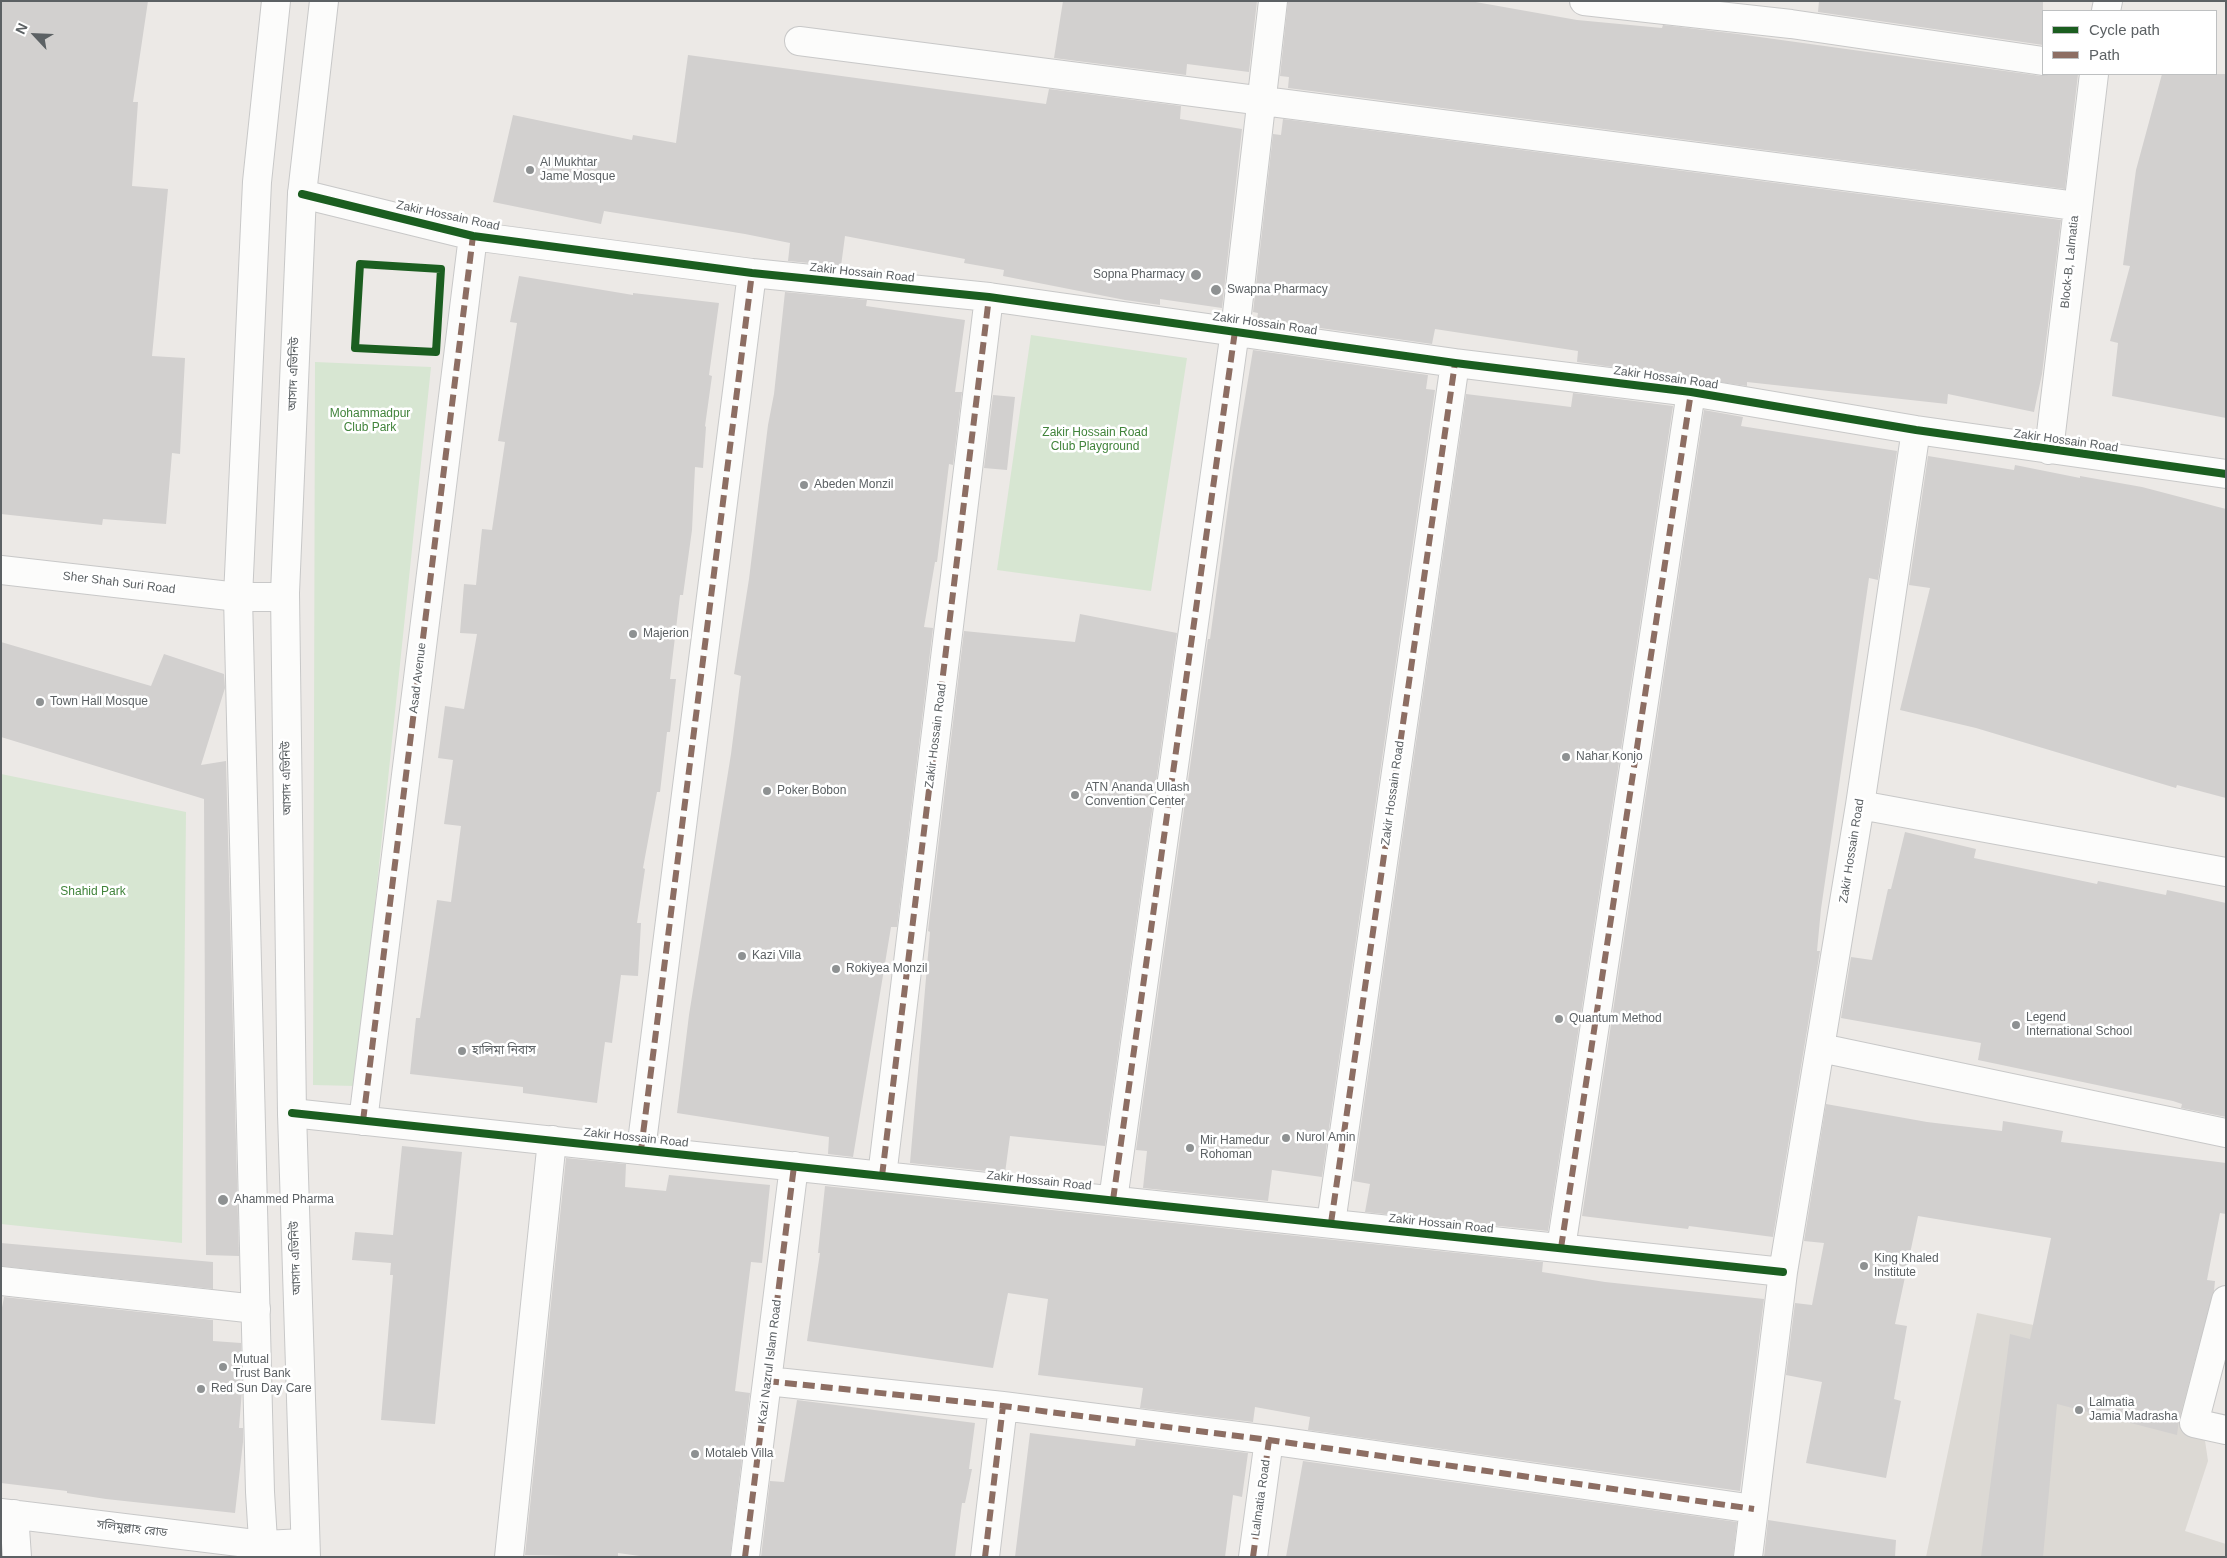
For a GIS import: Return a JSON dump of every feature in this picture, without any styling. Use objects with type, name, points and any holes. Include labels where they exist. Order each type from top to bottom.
[{"type":"street","points":[[263,1551],[238,597],[257,182],[276,1]]},
{"type":"street","name":"আসাদ এভিনিউ","points":[[306,1550],[292,1113],[285,598],[302,194],[324,1]]},
{"type":"street","points":[[1236,331],[1260,101],[1273,1]]},
{"type":"street","points":[[1584,1],[1792,13],[2042,61]]},
{"type":"street","points":[[799,41],[2076,206]]},
{"type":"street","name":"Block-B, Lalmatia","points":[[2049,450],[2076,206],[2094,75]]},
{"type":"street","name":"Zakir Hossain Road","points":[[302,194],[473,236],[752,273],[990,297],[1455,363],[1691,392],[1916,430],[2226,474]]},
{"type":"street","name":"Asad Avenue","points":[[363,1121],[473,236]]},
{"type":"street","name":"Zakir Hossain Road","points":[[641,1150],[752,273]]},
{"type":"street","name":"Zakir Hossain Road","points":[[882,1176],[990,297]]},
{"type":"street","name":"Zakir Hossain Road","points":[[1113,1200],[1236,331]]},
{"type":"street","name":"Zakir Hossain Road","points":[[1331,1223],[1455,363]]},
{"type":"street","name":"Zakir Hossain Road","points":[[1561,1248],[1691,392]]},
{"type":"street","name":"Zakir Hossain Road","points":[[1748,1557],[1783,1272],[1860,806],[1916,430]]},
{"type":"street","name":"Sher Shah Suri Road","points":[[1,570],[238,597],[285,598]]},
{"type":"street","points":[[1860,806],[2226,872]]},
{"type":"street","points":[[1821,1048],[2226,1133]]},
{"type":"street","name":"Zakir Hossain Road","points":[[292,1113],[1783,1272]]},
{"type":"street","points":[[509,1557],[552,1140]]},
{"type":"street","name":"Kazi Nazrul Islam Road","points":[[745,1557],[794,1166]]},
{"type":"street","points":[[1,1281],[256,1309]]},
{"type":"street","points":[[2226,1300],[2194,1423],[2226,1430]]},
{"type":"street","points":[[767,1381],[1003,1406],[1269,1440],[1754,1510]]},
{"type":"street","points":[[985,1557],[1003,1406]]},
{"type":"street","name":"Lalmatia Road","points":[[1253,1557],[1269,1440]]},
{"type":"street","points":[[8,1514],[17,1557]]},
{"type":"street","name":"সলিমুল্লাহ রোড","points":[[8,1514],[263,1551],[306,1550]]},
{"type":"shaded area","name":"Lalmatia Jamia Madrasha","points":[[1977,1313],[2193,1359],[2208,1461],[2185,1531],[2226,1544],[2226,1557],[1926,1557]]},
{"type":"green space","name":"Zakir Hossain Road Club Playground","points":[[1031,335],[1187,358],[1151,591],[997,570]]},
{"type":"green space","name":"Mohammadpur Club Park","points":[[315,362],[431,367],[356,1086],[313,1085]]},
{"type":"green space","name":"Shahid Park","points":[[1,774],[186,812],[182,1243],[1,1224]]},
{"type":"building","points":[[1,1],[148,1],[133,102],[138,102],[132,186],[168,189],[152,356],[185,358],[180,454],[172,453],[166,524],[103,519],[102,525],[1,514]]},
{"type":"building","points":[[1063,1],[1257,1],[1249,72],[1187,64],[1186,75],[1054,58]]},
{"type":"building","points":[[1288,1],[1470,1],[1577,20],[1662,28],[1663,25],[1738,34],[2041,76],[2078,75],[2065,189],[1288,88],[1289,77],[1280,76]]},
{"type":"building","points":[[1819,1],[2043,1],[2042,45],[1818,12]]},
{"type":"building","points":[[688,55],[1046,104],[1049,89],[1181,106],[1180,119],[1242,129],[1222,308],[1160,299],[1160,305],[1125,300],[1003,276],[1004,270],[964,263],[965,259],[845,236],[841,266],[788,261],[790,243],[745,234],[604,211],[601,224],[493,202],[513,115],[632,140],[633,135],[676,143]]},
{"type":"building","points":[[2226,74],[2226,418],[2112,396],[2118,343],[2110,341],[2130,266],[2123,265],[2136,170],[2162,75]]},
{"type":"building","points":[[1283,119],[2061,220],[2042,374],[2034,412],[1948,394],[1947,404],[1747,382],[1747,386],[1577,362],[1578,351],[1435,329],[1432,344],[1257,319],[1258,313],[1253,312],[1273,134],[1281,135]]},
{"type":"building","points":[[519,276],[633,295],[633,293],[719,303],[709,375],[712,376],[705,426],[703,468],[695,467],[692,530],[683,595],[680,595],[670,679],[676,679],[670,732],[667,732],[660,792],[657,792],[643,868],[645,869],[637,923],[641,923],[638,976],[621,975],[612,1043],[605,1042],[597,1103],[523,1093],[523,1087],[410,1074],[416,1018],[420,1018],[437,900],[451,902],[461,826],[444,824],[453,760],[438,758],[445,706],[464,709],[477,634],[460,633],[464,584],[476,585],[482,529],[492,530],[505,442],[498,441],[517,323],[510,322]]},
{"type":"building","points":[[785,292],[867,300],[866,306],[965,320],[955,392],[962,392],[953,465],[949,464],[937,562],[935,562],[924,627],[933,628],[897,927],[891,927],[853,1157],[828,1154],[829,1137],[677,1113],[689,1015],[731,754],[741,676],[734,674],[749,579],[768,425],[774,394]]},
{"type":"building","points":[[1253,350],[1428,375],[1426,389],[1435,390],[1322,1177],[1272,1170],[1268,1201],[1143,1188],[1147,1151],[1136,1150],[1208,639],[1210,639],[1233,470]]},
{"type":"building","points":[[1573,393],[1673,406],[1548,1231],[1365,1212],[1370,1184],[1353,1181],[1466,394],[1571,407]]},
{"type":"building","points":[[993,395],[1015,397],[1007,470],[984,468]]},
{"type":"building","points":[[1704,410],[1743,417],[1741,426],[1897,451],[1878,580],[1869,578],[1821,909],[1817,951],[1820,951],[1773,1237],[1689,1226],[1688,1229],[1582,1216]]},
{"type":"building","points":[[1928,456],[2014,470],[2015,465],[2080,478],[2080,476],[2142,487],[2226,509],[2226,798],[2177,785],[2176,788],[1976,728],[1900,710],[1930,588],[1909,585]]},
{"type":"building","points":[[1080,614],[1177,633],[1105,1146],[1010,1136],[1005,1173],[910,1163],[930,932],[928,931],[964,631],[1075,642]]},
{"type":"building","points":[[1,642],[151,686],[164,654],[224,674],[225,688],[201,765],[226,761],[239,1256],[206,1255],[204,799],[1,737]]},
{"type":"building","points":[[1905,832],[1976,849],[1974,858],[2097,884],[2098,881],[2166,895],[2167,890],[2226,903],[2226,1117],[2181,1108],[2182,1104],[2173,1101],[1978,1060],[1981,1043],[1841,1018],[1851,957],[1872,960],[1888,889],[1891,889]]},
{"type":"building","points":[[1826,1104],[1927,1122],[2002,1131],[2003,1121],[2063,1131],[2061,1142],[2226,1163],[2226,1214],[2220,1213],[2207,1280],[2215,1281],[2214,1291],[2179,1419],[2177,1435],[2057,1404],[2043,1557],[1981,1557],[2010,1334],[2030,1339],[2051,1238],[1918,1216],[1895,1324],[1907,1326],[1894,1399],[1901,1401],[1886,1478],[1806,1463],[1822,1382],[1786,1375],[1795,1303],[1812,1305],[1824,1243],[1804,1241]]},
{"type":"building","points":[[402,1146],[462,1152],[435,1424],[381,1420],[393,1275],[390,1275],[391,1263],[352,1260],[355,1232],[393,1235]]},
{"type":"building","points":[[566,1158],[626,1164],[625,1187],[666,1191],[669,1175],[770,1185],[762,1263],[751,1262],[735,1391],[750,1393],[730,1557],[647,1557],[618,1553],[618,1557],[525,1555]]},
{"type":"building","points":[[825,1186],[1543,1262],[1542,1272],[1605,1282],[1764,1299],[1740,1491],[1308,1430],[1310,1417],[1255,1407],[1253,1422],[1140,1408],[1143,1388],[1038,1375],[1048,1299],[1008,1293],[993,1368],[807,1341],[820,1253],[818,1253]]},
{"type":"building","points":[[1,1243],[213,1262],[213,1289],[1,1266]]},
{"type":"building","points":[[4,1297],[213,1320],[213,1341],[241,1343],[242,1390],[239,1428],[243,1428],[243,1442],[235,1513],[106,1499],[67,1493],[67,1491],[1,1483],[1,1313]]},
{"type":"building","points":[[797,1400],[975,1423],[969,1469],[972,1469],[965,1503],[962,1503],[955,1557],[761,1557],[770,1481],[784,1482]]},
{"type":"building","points":[[1030,1433],[1135,1446],[1136,1439],[1248,1453],[1242,1497],[1233,1495],[1225,1557],[1015,1557]]},
{"type":"building","points":[[1303,1461],[1737,1522],[1733,1557],[1286,1557]]},
{"type":"building","points":[[1768,1520],[1896,1540],[1895,1557],[1764,1557]]},
{"type":"marked path","points":[[363,1121],[473,236]]},
{"type":"marked path","points":[[641,1150],[752,273]]},
{"type":"marked path","points":[[882,1176],[989,297]]},
{"type":"marked path","points":[[1113,1200],[1235,331]]},
{"type":"marked path","points":[[1331,1223],[1455,363]]},
{"type":"marked path","points":[[1561,1248],[1691,392]]},
{"type":"marked path","points":[[745,1557],[794,1166]]},
{"type":"marked path","points":[[767,1381],[1003,1406],[1269,1440],[1754,1509]]},
{"type":"marked path","points":[[985,1557],[1003,1406]]},
{"type":"marked path","points":[[1253,1557],[1269,1440]]},
{"type":"cycle path","points":[[302,194],[473,236],[752,273],[989,297],[1455,363],[1691,392],[1916,430],[2226,474]]},
{"type":"cycle path","points":[[360,264],[441,269],[436,352],[355,348],[360,264]]},
{"type":"cycle path","points":[[292,1113],[1783,1272]]},
{"type":"place","name":"Al Mukhtar Jame Mosque","points":[[530,170]]},
{"type":"place","name":"Sopna Pharmacy","points":[[1196,275]]},
{"type":"place","name":"Swapna Pharmacy","points":[[1216,290]]},
{"type":"place","name":"Abeden Monzil","points":[[804,485]]},
{"type":"place","name":"Majerion","points":[[633,634]]},
{"type":"place","name":"Town Hall Mosque","points":[[40,702]]},
{"type":"place","name":"Nahar Konjo","points":[[1566,757]]},
{"type":"place","name":"Poker Bobon","points":[[767,791]]},
{"type":"place","name":"ATN Ananda Ullash Convention Center","points":[[1075,795]]},
{"type":"place","name":"Kazi Villa","points":[[742,956]]},
{"type":"place","name":"Rokiyea Monzil","points":[[836,969]]},
{"type":"place","name":"Quantum Method","points":[[1559,1019]]},
{"type":"place","name":"Legend International School","points":[[2016,1025]]},
{"type":"place","name":"হালিমা নিবাস","points":[[462,1051]]},
{"type":"place","name":"Nurol Amin","points":[[1286,1138]]},
{"type":"place","name":"Mir Hamedur Rohoman","points":[[1190,1148]]},
{"type":"place","name":"Ahammed Pharma","points":[[223,1200]]},
{"type":"place","name":"King Khaled Institute","points":[[1864,1266]]},
{"type":"place","name":"Mutual Trust Bank","points":[[223,1367]]},
{"type":"place","name":"Red Sun Day Care","points":[[201,1389]]},
{"type":"place","name":"Lalmatia Jamia Madrasha","points":[[2079,1410]]},
{"type":"place","name":"Motaleb Villa","points":[[695,1454]]}]
